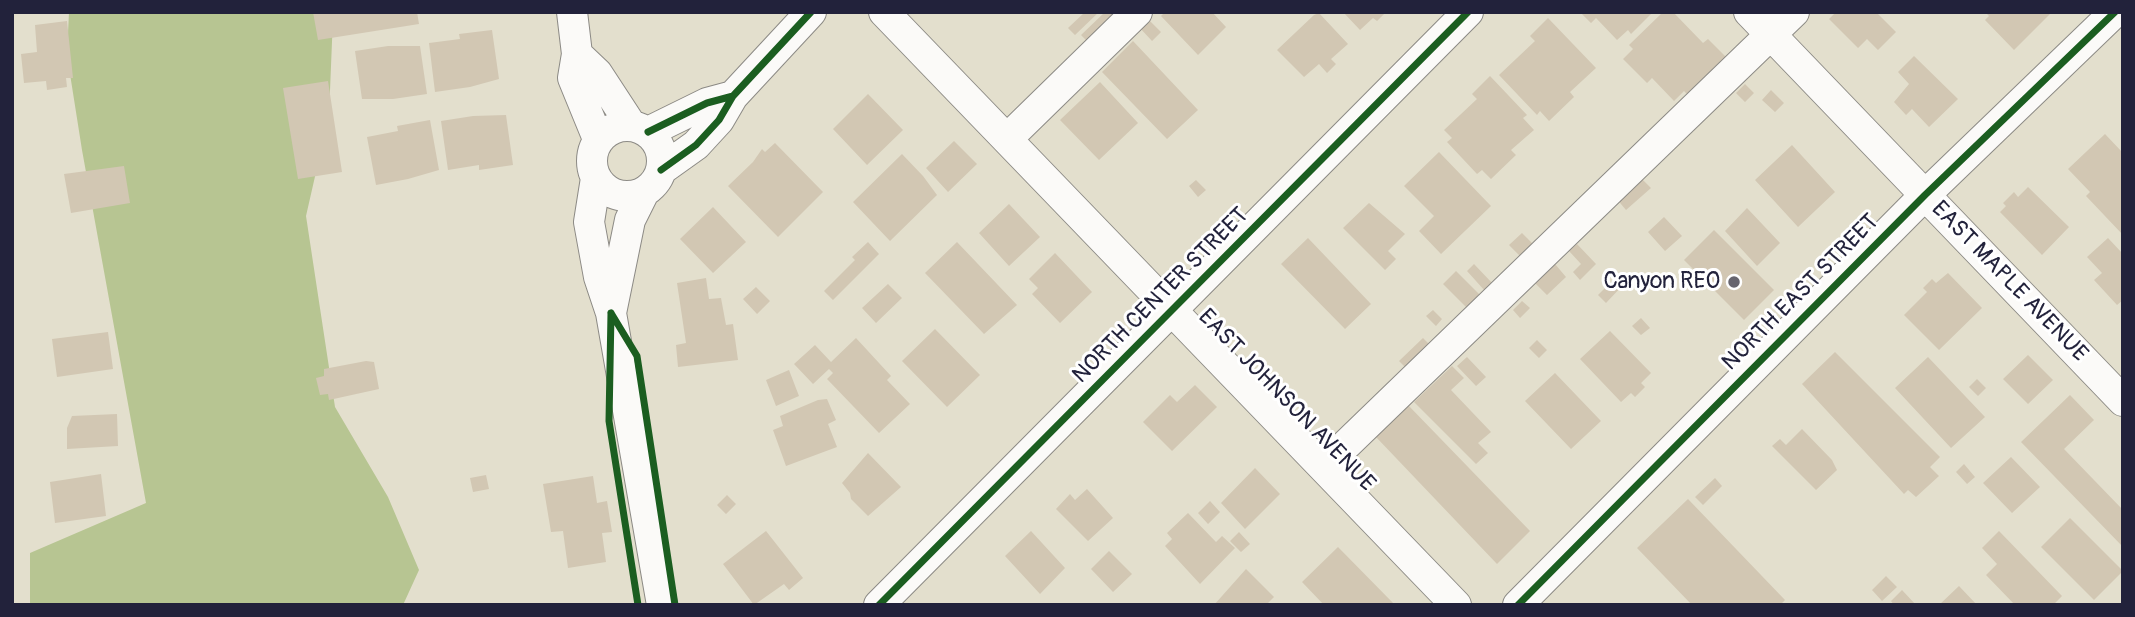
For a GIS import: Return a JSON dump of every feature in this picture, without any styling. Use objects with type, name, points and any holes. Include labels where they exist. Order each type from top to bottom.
[{"type":"street","points":[[572,12],[577,54],[573,78],[598,139]]},
{"type":"street","points":[[733,96],[640,129],[619,126],[607,130],[598,139],[592,152],[591,165],[596,178],[605,189],[617,195],[631,196],[653,181],[696,145],[719,120],[733,96],[811,12]]},
{"type":"street","name":"EAST JOHNSON AVENUE","points":[[884,12],[1456,605]]},
{"type":"street","points":[[1007,139],[1137,12]]},
{"type":"street","name":"NORTH CENTER STREET","points":[[879,605],[1173,312],[1468,12]]},
{"type":"street","name":"EAST MAPLE AVENUE","points":[[1749,12],[2123,401]]},
{"type":"street","points":[[1323,467],[1794,12]]},
{"type":"street","name":"NORTH EAST STREET","points":[[1518,605],[1925,195],[2115,12]]},
{"type":"street","points":[[577,54],[597,73],[640,129],[658,143],[662,156],[653,181],[630,220],[611,313]]},
{"type":"street","points":[[596,178],[589,222],[598,277],[611,313],[662,605]]},
{"type":"green space","points":[[69,12],[331,12],[329,115],[306,216],[335,407],[388,497],[419,570],[403,605],[30,605],[30,553],[146,503],[67,55]]},
{"type":"building","points":[[313,12],[417,12],[419,24],[318,40]]},
{"type":"building","points":[[1085,12],[1099,12],[1075,35],[1068,28]]},
{"type":"building","points":[[1105,12],[1119,12],[1088,42],[1081,35]]},
{"type":"building","points":[[1165,12],[1212,12],[1226,27],[1198,55],[1161,16]]},
{"type":"building","points":[[1343,12],[1386,12],[1377,21],[1373,18],[1360,30]]},
{"type":"building","points":[[1580,12],[1653,12],[1631,34],[1628,30],[1617,40],[1596,18],[1591,23]]},
{"type":"building","points":[[1663,12],[1673,12],[1703,43],[1708,39],[1726,57],[1687,94],[1684,91],[1674,101],[1652,78],[1647,83],[1623,59],[1633,49],[1629,45]]},
{"type":"building","points":[[1836,12],[1876,12],[1896,32],[1878,50],[1867,39],[1858,48],[1829,19]]},
{"type":"building","points":[[1985,12],[2052,12],[2014,50],[1985,20],[1989,16]]},
{"type":"building","points":[[1319,13],[1348,44],[1331,59],[1336,64],[1327,73],[1319,64],[1304,77],[1277,50]]},
{"type":"building","points":[[1548,18],[1596,68],[1570,92],[1574,97],[1549,121],[1540,111],[1537,115],[1499,75],[1535,41],[1530,36]]},
{"type":"building","points":[[1148,19],[1161,32],[1152,41],[1139,27]]},
{"type":"building","points":[[67,21],[73,78],[66,78],[67,87],[47,90],[46,81],[24,83],[21,54],[37,52],[35,25]]},
{"type":"building","points":[[492,30],[499,79],[435,92],[429,43],[460,39],[459,34]]},
{"type":"building","points":[[1133,41],[1198,110],[1167,139],[1102,72]]},
{"type":"building","points":[[388,46],[420,46],[427,94],[393,99],[362,99],[355,51]]},
{"type":"building","points":[[1914,56],[1958,99],[1929,127],[1912,109],[1906,115],[1894,102],[1909,84],[1898,72]]},
{"type":"building","points":[[1490,76],[1527,115],[1523,118],[1534,130],[1511,150],[1516,155],[1491,179],[1482,170],[1477,174],[1447,142],[1452,138],[1444,130],[1477,99],[1472,94]]},
{"type":"building","points":[[328,81],[342,172],[298,179],[283,88]]},
{"type":"building","points":[[1100,82],[1138,123],[1099,160],[1060,120]]},
{"type":"building","points":[[1745,84],[1754,93],[1745,102],[1736,93]]},
{"type":"building","points":[[1771,90],[1784,103],[1775,112],[1762,100]]},
{"type":"building","points":[[868,94],[903,130],[867,165],[833,129]]},
{"type":"building","points":[[506,115],[513,165],[479,170],[479,165],[448,170],[441,121]]},
{"type":"building","points":[[430,120],[439,170],[376,185],[367,137],[398,131],[397,126]]},
{"type":"building","points":[[2105,134],[2123,153],[2123,235],[2086,196],[2090,192],[2068,169]]},
{"type":"building","points":[[954,141],[977,164],[948,192],[926,168]]},
{"type":"building","points":[[775,143],[823,192],[778,237],[728,186],[753,162],[762,149],[765,152]]},
{"type":"building","points":[[1792,145],[1835,192],[1798,227],[1755,180]]},
{"type":"building","points":[[1439,152],[1491,206],[1441,254],[1419,231],[1434,216],[1404,186]]},
{"type":"building","points":[[902,154],[937,195],[890,241],[853,202]]},
{"type":"building","points":[[124,166],[130,203],[71,213],[64,174]]},
{"type":"building","points":[[1639,176],[1651,188],[1626,210],[1616,198]]},
{"type":"building","points":[[1196,180],[1206,190],[1198,197],[1189,186]]},
{"type":"building","points":[[2028,187],[2069,227],[2042,255],[2000,212],[2006,206],[2003,203],[2014,192],[2018,197]]},
{"type":"building","points":[[1369,203],[1405,234],[1388,251],[1396,259],[1385,270],[1343,228]]},
{"type":"building","points":[[1009,204],[1040,237],[1009,266],[979,233]]},
{"type":"building","points":[[713,207],[746,242],[713,273],[680,239]]},
{"type":"building","points":[[1747,208],[1780,243],[1757,266],[1725,231]]},
{"type":"building","points":[[1664,217],[1682,236],[1665,251],[1648,232]]},
{"type":"building","points":[[1714,230],[1774,290],[1744,320],[1684,260]]},
{"type":"building","points":[[1522,233],[1533,244],[1520,256],[1509,245]]},
{"type":"building","points":[[1308,238],[1371,304],[1345,329],[1281,264]]},
{"type":"building","points":[[2108,238],[2123,254],[2123,300],[2117,305],[2094,280],[2102,273],[2087,257]]},
{"type":"building","points":[[868,242],[879,254],[833,300],[824,291],[855,260],[852,257]]},
{"type":"building","points":[[957,242],[1017,305],[984,334],[925,273]]},
{"type":"building","points":[[1577,244],[1596,264],[1580,280],[1573,272],[1581,264],[1569,251]]},
{"type":"building","points":[[1055,253],[1092,292],[1060,323],[1032,294],[1038,288],[1029,279]]},
{"type":"building","points":[[1474,264],[1493,284],[1485,291],[1467,271]]},
{"type":"building","points":[[1555,264],[1566,277],[1547,295],[1535,283]]},
{"type":"building","points":[[1456,271],[1480,295],[1467,308],[1443,284]]},
{"type":"building","points":[[1948,273],[1982,308],[1939,350],[1904,315],[1927,292],[1923,288],[1932,279],[1936,283]]},
{"type":"building","points":[[1616,277],[1624,284],[1606,303],[1598,295]]},
{"type":"building","points":[[706,278],[709,299],[721,298],[726,325],[733,324],[738,360],[678,367],[676,345],[686,343],[677,283]]},
{"type":"building","points":[[888,284],[902,298],[876,323],[862,308]]},
{"type":"building","points":[[756,287],[770,301],[757,314],[743,299]]},
{"type":"building","points":[[1522,301],[1530,308],[1520,318],[1513,310]]},
{"type":"building","points":[[1433,310],[1442,319],[1436,326],[1426,316]]},
{"type":"building","points":[[1641,318],[1650,328],[1641,335],[1632,326]]},
{"type":"building","points":[[935,329],[980,375],[947,407],[902,361]]},
{"type":"building","points":[[1610,331],[1651,373],[1641,383],[1645,387],[1635,397],[1631,393],[1621,402],[1580,359]]},
{"type":"building","points":[[108,332],[113,369],[57,377],[52,339]]},
{"type":"building","points":[[856,338],[891,376],[887,380],[910,404],[879,433],[827,379],[833,373],[829,369],[813,384],[794,364],[815,345],[831,362]]},
{"type":"building","points":[[1423,338],[1430,345],[1407,369],[1399,361]]},
{"type":"building","points":[[1537,340],[1547,350],[1539,358],[1529,348]]},
{"type":"building","points":[[1835,352],[1940,457],[1930,467],[1939,476],[1916,497],[1908,490],[1904,494],[1802,384]]},
{"type":"building","points":[[2028,355],[2053,380],[2028,404],[2003,379]]},
{"type":"building","points":[[1467,357],[1486,377],[1476,386],[1457,366]]},
{"type":"building","points":[[1928,357],[1985,417],[1951,448],[1895,388]]},
{"type":"building","points":[[374,362],[379,389],[329,400],[328,394],[320,395],[316,378],[324,376],[324,369]]},
{"type":"building","points":[[1452,366],[1464,378],[1451,390],[1491,432],[1478,443],[1488,453],[1476,464],[1414,402]]},
{"type":"building","points":[[789,370],[799,396],[776,406],[766,380]]},
{"type":"building","points":[[1555,373],[1601,421],[1571,449],[1525,401]]},
{"type":"building","points":[[1977,379],[1986,388],[1978,396],[1969,387]]},
{"type":"building","points":[[1195,385],[1217,407],[1172,451],[1143,422],[1170,395],[1177,402]]},
{"type":"building","points":[[2070,395],[2094,420],[2064,449],[2123,510],[2123,547],[2021,442]]},
{"type":"building","points":[[827,399],[836,420],[828,424],[837,447],[786,466],[773,430],[783,426],[780,416],[818,400]]},
{"type":"building","points":[[1408,405],[1530,531],[1497,564],[1376,437]]},
{"type":"building","points":[[117,414],[118,446],[67,449],[67,428],[72,416]]},
{"type":"building","points":[[1802,429],[1832,460],[1837,470],[1816,490],[1772,446],[1780,439],[1786,445]]},
{"type":"building","points":[[868,453],[901,487],[868,516],[851,499],[842,483]]},
{"type":"building","points":[[2011,457],[2040,487],[2012,513],[1983,483]]},
{"type":"building","points":[[1964,464],[1975,477],[1967,484],[1956,472]]},
{"type":"building","points":[[1255,468],[1280,494],[1245,529],[1221,503]]},
{"type":"building","points":[[101,474],[106,516],[55,523],[50,482]]},
{"type":"building","points":[[486,475],[489,489],[473,492],[470,478]]},
{"type":"building","points":[[593,476],[597,503],[607,501],[612,532],[602,533],[606,562],[568,568],[563,531],[551,532],[543,484]]},
{"type":"building","points":[[1715,478],[1722,486],[1703,505],[1695,497]]},
{"type":"building","points":[[1087,489],[1113,518],[1088,541],[1056,509],[1070,494],[1075,500]]},
{"type":"building","points":[[727,495],[736,504],[726,514],[717,505]]},
{"type":"building","points":[[1688,499],[1785,600],[1780,605],[1692,605],[1637,548]]},
{"type":"building","points":[[1210,501],[1220,512],[1208,524],[1198,513]]},
{"type":"building","points":[[1188,513],[1216,542],[1222,536],[1235,548],[1200,584],[1165,546],[1172,539],[1167,533]]},
{"type":"building","points":[[2070,518],[2123,571],[2094,600],[2041,547]]},
{"type":"building","points":[[766,531],[803,578],[789,590],[784,584],[754,605],[723,564]]},
{"type":"building","points":[[1031,531],[1065,568],[1040,594],[1005,556]]},
{"type":"building","points":[[1999,531],[2062,596],[2053,605],[2015,605],[1986,575],[1997,564],[1982,548]]},
{"type":"building","points":[[1239,532],[1250,544],[1241,552],[1230,541]]},
{"type":"building","points":[[1338,547],[1395,605],[1324,605],[1302,582]]},
{"type":"building","points":[[1109,551],[1132,574],[1113,592],[1091,569]]},
{"type":"building","points":[[1246,569],[1274,597],[1266,605],[1214,605]]},
{"type":"building","points":[[1886,576],[1897,587],[1882,601],[1872,590]]},
{"type":"building","points":[[1959,586],[1977,605],[1939,605]]},
{"type":"building","points":[[1902,590],[1916,605],[1894,605],[1891,601]]},
{"type":"cycle path","points":[[661,170],[696,145],[719,120],[733,96],[811,12]]},
{"type":"cycle path","points":[[879,605],[1468,12]]},
{"type":"cycle path","points":[[1518,605],[1925,195],[2115,12]]},
{"type":"cycle path","points":[[648,132],[707,103],[733,96]]},
{"type":"cycle path","points":[[611,313],[637,356],[675,605]]},
{"type":"cycle path","points":[[611,313],[609,421],[638,605]]},
{"type":"place","name":"Canyon REO","points":[[1734,282]]}]
